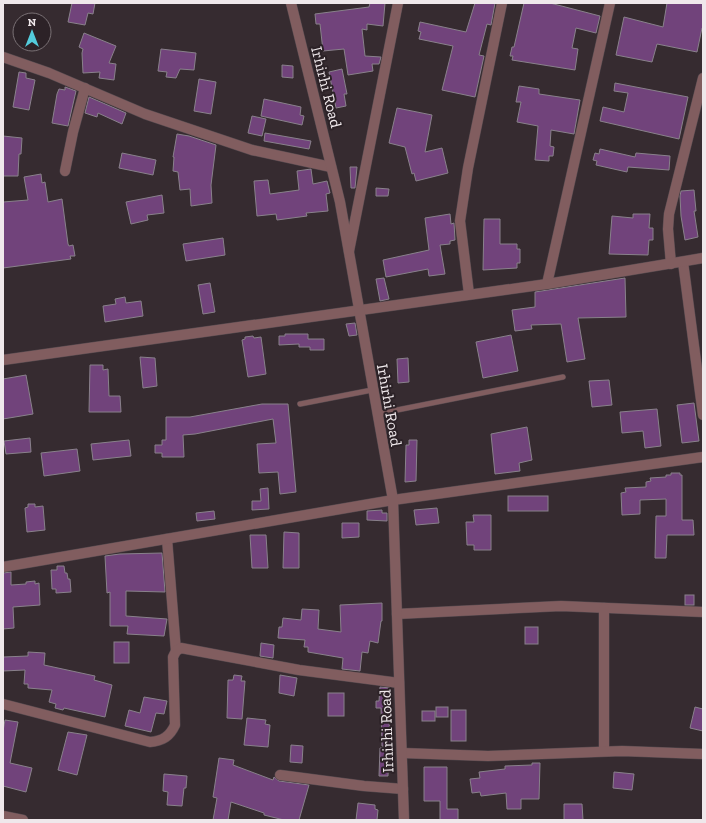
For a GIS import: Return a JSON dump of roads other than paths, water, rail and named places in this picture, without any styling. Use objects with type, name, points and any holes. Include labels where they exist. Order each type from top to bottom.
[{"type":"street","name":"Irhirhi Road","points":[[291,3],[350,251],[358,311],[393,500],[404,820]]},
{"type":"street","points":[[350,251],[398,3]]},
{"type":"street","points":[[469,294],[460,221],[468,168],[502,3]]},
{"type":"street","points":[[548,284],[610,3]]},
{"type":"street","points":[[3,57],[85,88],[145,114],[252,150],[331,167]]},
{"type":"street","points":[[671,264],[668,229],[669,214],[703,78]]},
{"type":"street","points":[[65,171],[73,132],[85,88]]},
{"type":"street","points":[[3,360],[548,284],[703,258]]},
{"type":"street","points":[[683,262],[703,415]]},
{"type":"street","points":[[3,567],[393,500],[703,457]]},
{"type":"street","points":[[167,539],[176,652]]},
{"type":"street","points":[[397,614],[561,606],[703,612]]},
{"type":"street","points":[[604,608],[604,751]]},
{"type":"street","points":[[3,704],[150,742],[159,741],[170,735],[175,725],[173,657],[181,648],[299,670],[399,683]]},
{"type":"street","points":[[402,753],[488,756],[604,751],[703,754]]},
{"type":"street","points":[[280,775],[364,786],[403,789]]},
{"type":"street","points":[[3,816],[23,820]]},
{"type":"lane","points":[[376,414],[563,377]]},
{"type":"lane","points":[[300,404],[372,390]]}]
